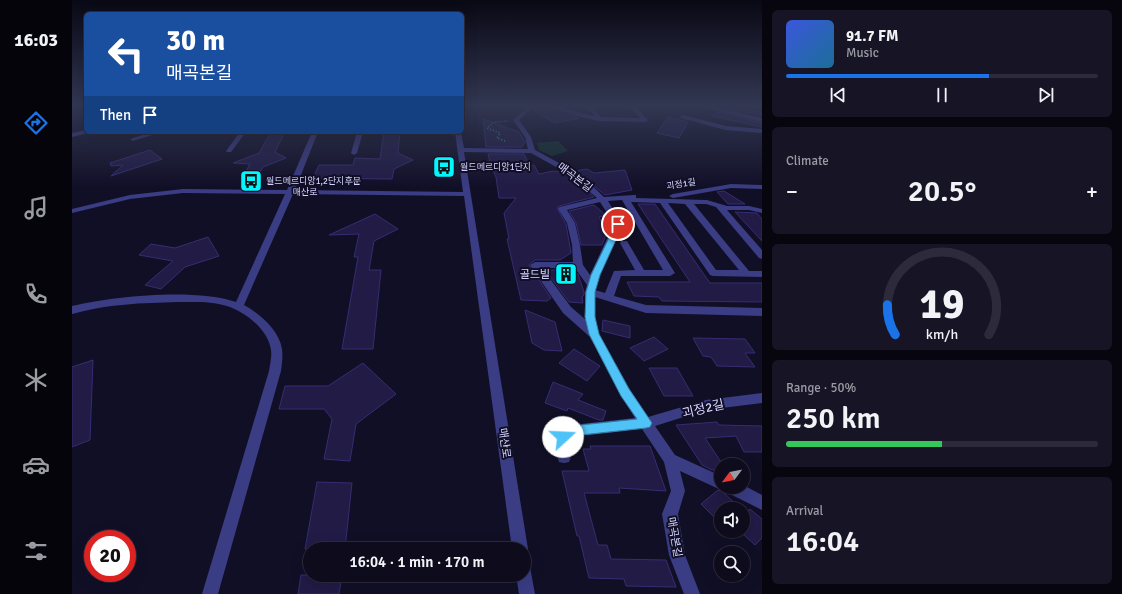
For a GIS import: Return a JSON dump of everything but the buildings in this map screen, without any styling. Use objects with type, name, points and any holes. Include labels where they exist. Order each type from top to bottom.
[{"type":"street","points":[[462,150],[532,151],[528,137],[525,133]]},
{"type":"street","points":[[133,139],[152,134]]},
{"type":"street","points":[[229,151],[242,134]]},
{"type":"street","points":[[239,306],[314,134]]},
{"type":"street","points":[[354,153],[359,134]]},
{"type":"street","name":"매산로","points":[[458,134],[519,542]]},
{"type":"street","name":"매곡본길","points":[[532,151],[554,162],[578,177],[602,199],[612,212],[618,224],[591,289],[590,317],[594,334],[625,392],[670,460],[678,491],[670,514],[677,556],[692,594]]},
{"type":"street","name":"괴정1길","points":[[578,265],[576,245],[570,223],[562,209],[602,199],[666,197],[731,186],[762,187]]},
{"type":"street","name":"매산로","points":[[72,211],[124,198],[156,193],[198,191],[467,194]]},
{"type":"street","points":[[609,298],[617,273],[670,273],[626,200],[707,202],[727,208],[749,208],[762,211]]},
{"type":"street","points":[[662,201],[713,273],[762,274]]},
{"type":"street","points":[[687,201],[746,273]]},
{"type":"street","points":[[718,205],[762,256]]},
{"type":"street","points":[[624,243],[641,273]]},
{"type":"street","points":[[594,334],[567,310],[535,265],[578,265],[591,289],[609,298],[646,308],[762,312]]},
{"type":"street","points":[[72,310],[96,304],[130,300],[210,299],[239,306],[253,315],[268,330],[276,347],[276,371],[210,594]]},
{"type":"street","name":"괴정2길","points":[[581,430],[646,423],[706,405],[762,398]]},
{"type":"street","points":[[558,422],[581,430]]},
{"type":"street","points":[[564,457],[563,437],[581,430]]},
{"type":"street","points":[[670,460],[714,480]]},
{"type":"street","points":[[745,494],[762,503]]},
{"type":"street","points":[[525,582],[527,594]]},
{"type":"path","points":[[499,133],[497,138],[532,151]]},
{"type":"green space","points":[[558,141],[568,151],[552,156],[539,150],[537,143]]},
{"type":"place","name":"월드메르디앙1단지","points":[[444,167]]},
{"type":"place","name":"월드메르디앙1,2단지후문","points":[[251,181]]},
{"type":"place","name":"골드빌","points":[[566,274]]},
{"type":"route","points":[[563,437],[581,430],[646,423],[625,392],[594,334],[590,317],[590,292],[618,224]]}]
